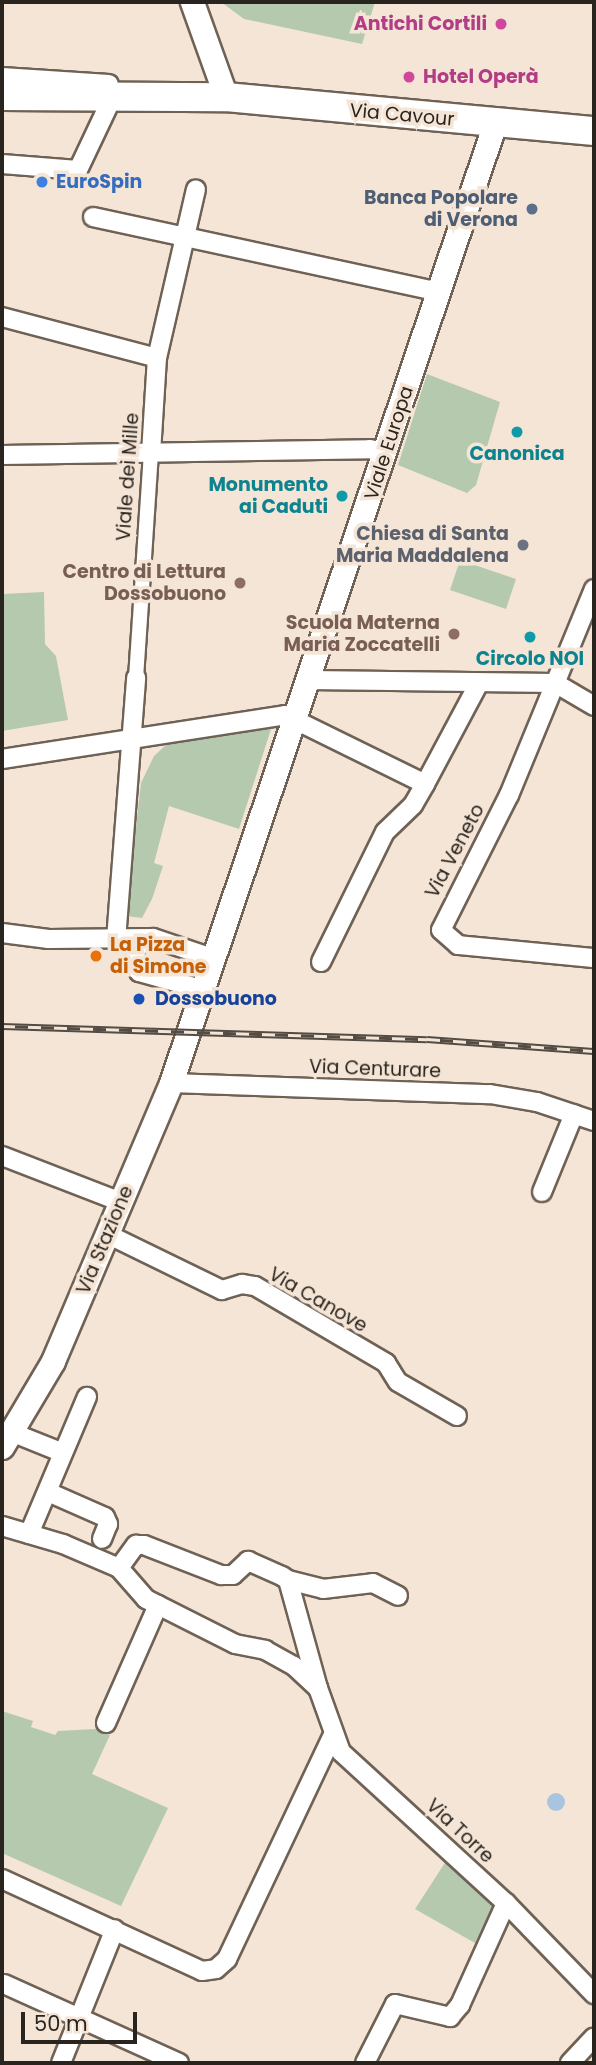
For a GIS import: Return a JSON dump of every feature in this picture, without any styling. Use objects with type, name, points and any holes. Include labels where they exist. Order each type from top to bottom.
[{"type":"main road","name":"Via Cavour","points":[[2,96],[218,97],[594,131]]},
{"type":"street","points":[[192,2],[218,97]]},
{"type":"street","points":[[2,77],[116,84],[118,96],[78,170],[2,163]]},
{"type":"street","name":"Viale Europa","points":[[183,1041],[309,680],[495,123]]},
{"type":"street","name":"Viale dei Mille","points":[[116,940],[157,358],[188,238],[196,189]]},
{"type":"street","points":[[93,217],[439,292]]},
{"type":"street","points":[[2,317],[157,358]]},
{"type":"street","points":[[2,455],[370,449],[386,452]]},
{"type":"street","points":[[555,683],[594,589]]},
{"type":"street","points":[[309,680],[555,683],[594,706]]},
{"type":"street","points":[[321,962],[385,832],[413,805],[479,682]]},
{"type":"street","name":"Via Veneto","points":[[555,683],[509,795],[441,930],[458,945],[594,958]]},
{"type":"street","points":[[2,758],[285,715],[425,784]]},
{"type":"street","points":[[2,933],[116,940],[153,938],[212,958]]},
{"type":"street","points":[[153,938],[143,941],[135,951],[139,972],[201,989]]},
{"type":"street","name":"Via Stazione","points":[[61,1452],[7,1439],[53,1361],[171,1083],[183,1041]]},
{"type":"street","name":"Via Centurare","points":[[171,1083],[490,1094],[594,1121]]},
{"type":"street","points":[[542,1192],[574,1114]]},
{"type":"street","points":[[2,1156],[121,1202]]},
{"type":"street","name":"Via Canove","points":[[107,1234],[222,1290],[242,1283],[255,1286],[386,1363],[398,1382],[457,1416]]},
{"type":"street","points":[[29,1534],[48,1492],[61,1452],[87,1397]]},
{"type":"street","points":[[48,1492],[105,1517],[108,1524],[102,1539]]},
{"type":"street","points":[[2,1526],[119,1568],[146,1599],[235,1644],[265,1650],[294,1666],[318,1688]]},
{"type":"street","points":[[119,1568],[136,1545],[144,1545],[220,1575],[233,1575],[248,1561],[288,1580],[323,1589],[373,1583],[398,1596]]},
{"type":"street","name":"Via Torre","points":[[288,1580],[318,1688],[341,1752],[506,1903],[594,1994]]},
{"type":"street","points":[[106,1723],[158,1605]]},
{"type":"street","points":[[2,1879],[202,1971],[216,1969],[227,1959],[333,1735]]},
{"type":"street","points":[[365,2063],[395,2004],[450,2017],[460,2005],[506,1903]]},
{"type":"street","points":[[61,2063],[115,1929]]},
{"type":"street","points":[[4,1984],[179,2063]]},
{"type":"street","points":[[570,2063],[594,2037]]},
{"type":"green space","points":[[221,2],[375,2],[362,44],[244,19]]},
{"type":"green space","points":[[427,374],[500,402],[476,485],[467,493],[398,465]]},
{"type":"green space","points":[[460,560],[516,579],[506,609],[450,590]]},
{"type":"green space","points":[[44,592],[45,644],[56,656],[68,720],[2,731],[2,594]]},
{"type":"green space","points":[[272,726],[239,829],[169,806],[154,863],[163,866],[152,899],[142,918],[126,916],[141,783],[154,756],[166,745]]},
{"type":"green space","points":[[2,1711],[33,1721],[31,1727],[55,1735],[58,1731],[96,1729],[110,1735],[92,1774],[168,1808],[121,1906],[2,1853]]},
{"type":"green space","points":[[450,1855],[495,1902],[475,1943],[415,1909]]},
{"type":"water","points":[[556,1793],[562,1796],[565,1802],[562,1808],[556,1811],[550,1808],[547,1802],[550,1796]]},
{"type":"railway","points":[[2,1026],[427,1039],[594,1051]]},
{"type":"place","name":"Antichi Cortili","points":[[501,24]]},
{"type":"place","name":"Hotel Operà","points":[[409,77]]},
{"type":"place","name":"EuroSpin","points":[[42,182]]},
{"type":"place","name":"Banca Popolare di Verona","points":[[532,209]]},
{"type":"place","name":"Canonica","points":[[517,432]]},
{"type":"place","name":"Monumento ai Caduti","points":[[342,496]]},
{"type":"place","name":"Chiesa di Santa Maria Maddalena","points":[[523,545]]},
{"type":"place","name":"Centro di Lettura Dossobuono","points":[[240,583]]},
{"type":"place","name":"Scuola Materna Maria Zoccatelli","points":[[454,634]]},
{"type":"place","name":"Circolo NOI","points":[[530,637]]},
{"type":"place","name":"La Pizza di Simone","points":[[96,956]]},
{"type":"place","name":"Dossobuono","points":[[139,999]]}]
